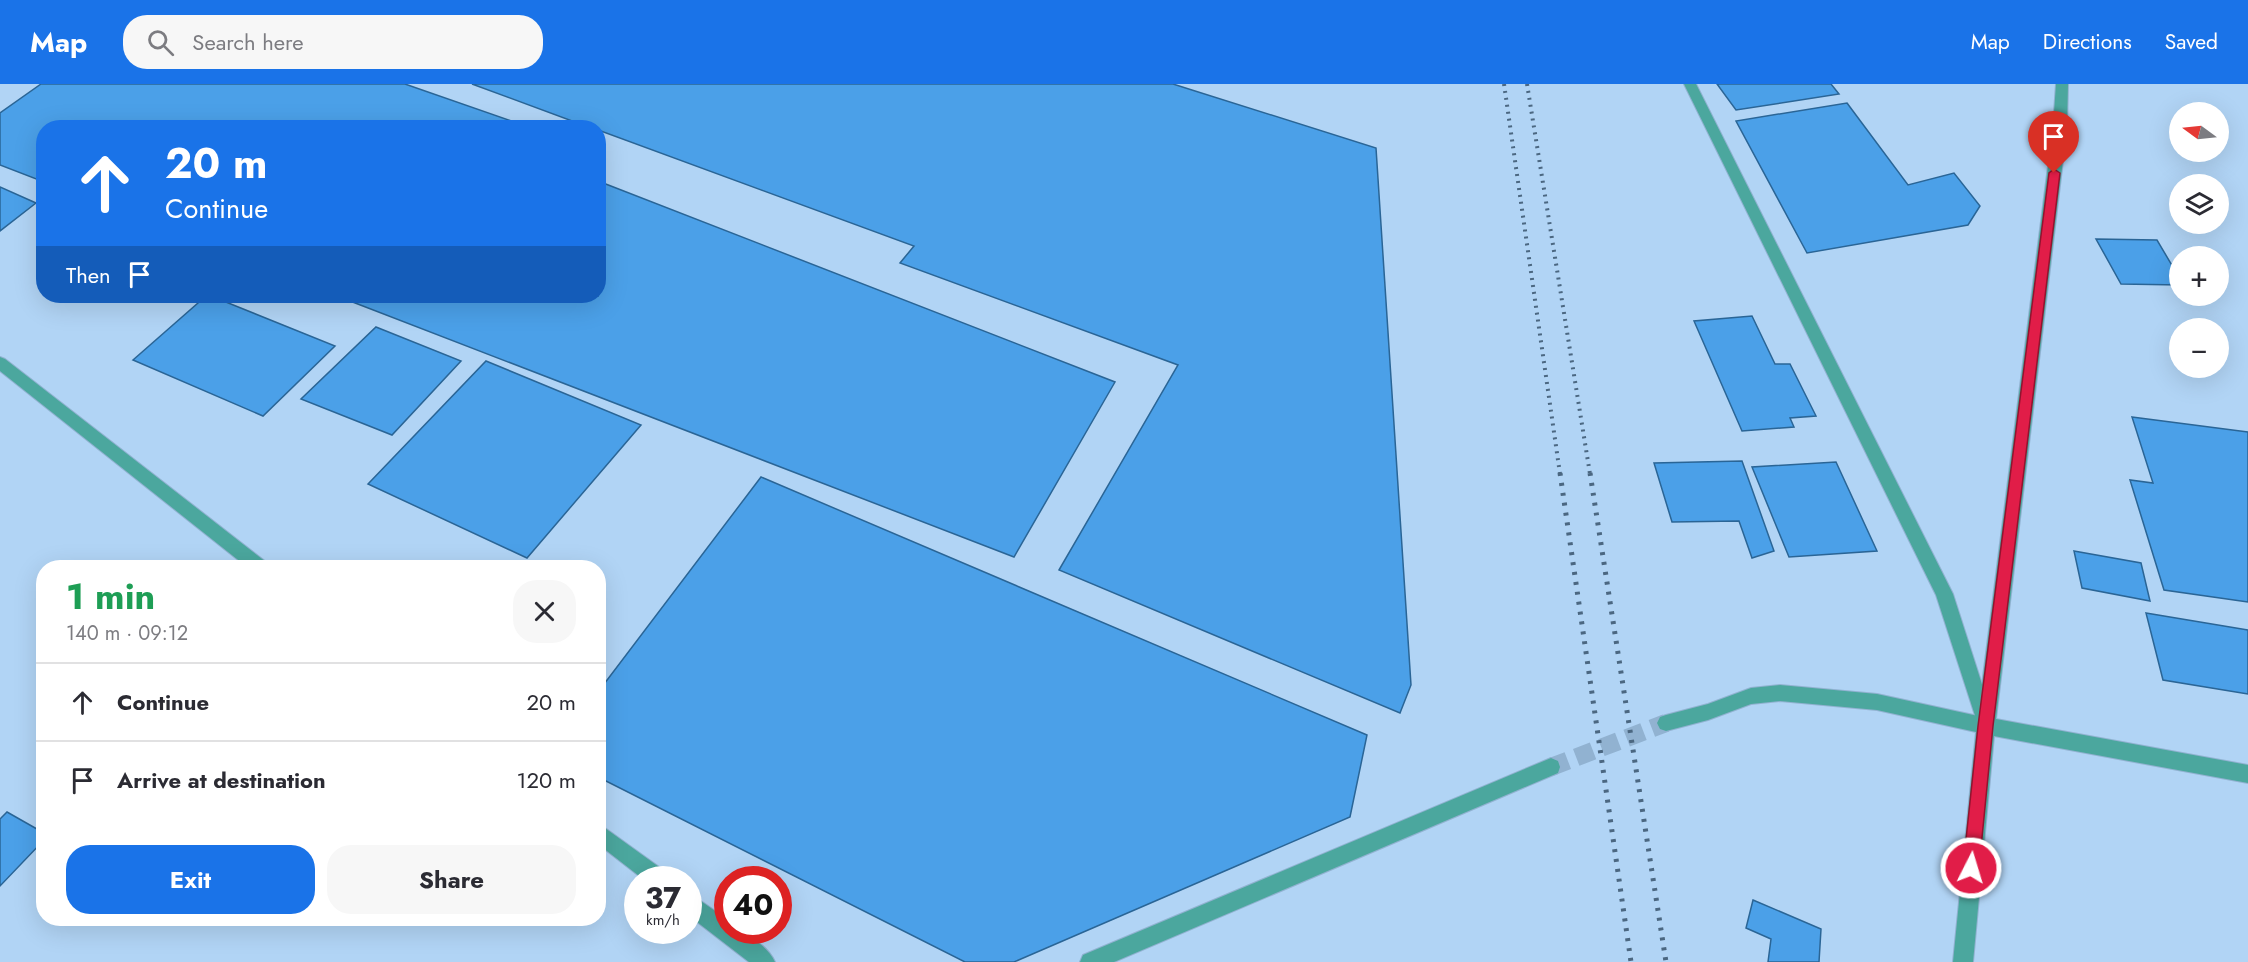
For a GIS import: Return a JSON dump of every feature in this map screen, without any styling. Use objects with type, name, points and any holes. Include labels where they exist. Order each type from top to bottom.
[{"type":"street","points":[[1690,84],[1944,594],[1986,726]]},
{"type":"street","points":[[1963,962],[1986,726],[2060,127],[2062,84]]},
{"type":"street","points":[[0,363],[251,560]]},
{"type":"street","points":[[1666,723],[1708,712],[1751,696],[1780,693],[1877,702],[1986,726],[2248,774]]},
{"type":"street","points":[[1090,962],[1551,767]]},
{"type":"street","points":[[606,838],[642,866]]},
{"type":"street","points":[[702,913],[765,962]]},
{"type":"building","points":[[41,84],[405,84],[509,120],[36,120],[36,179],[0,165],[0,113]]},
{"type":"building","points":[[472,84],[1173,84],[1376,148],[1411,685],[1400,713],[1059,570],[1178,365],[900,263],[914,246],[606,133],[606,120],[569,120]]},
{"type":"building","points":[[1717,84],[1831,84],[1839,94],[1736,110]]},
{"type":"building","points":[[1847,103],[1908,185],[1954,173],[1980,206],[1968,225],[1807,253],[1736,121]]},
{"type":"building","points":[[606,184],[1115,382],[1014,557],[355,303],[606,303]]},
{"type":"building","points":[[0,187],[36,203],[0,231]]},
{"type":"building","points":[[2096,239],[2157,240],[2169,260],[2169,285],[2121,284]]},
{"type":"building","points":[[198,303],[228,303],[335,346],[263,416],[133,360]]},
{"type":"building","points":[[1752,316],[1775,364],[1790,364],[1816,416],[1790,418],[1794,427],[1742,431],[1694,321]]},
{"type":"building","points":[[376,327],[461,361],[392,435],[301,399]]},
{"type":"building","points":[[486,361],[641,425],[527,558],[368,484]]},
{"type":"building","points":[[2132,417],[2248,432],[2248,602],[2164,590],[2130,480],[2153,483]]},
{"type":"building","points":[[1742,461],[1774,551],[1752,558],[1739,521],[1672,522],[1654,463]]},
{"type":"building","points":[[1836,462],[1877,551],[1789,557],[1752,467]]},
{"type":"building","points":[[761,477],[1367,735],[1350,817],[1014,962],[965,962],[792,875],[792,866],[775,866],[606,781],[606,681]]},
{"type":"building","points":[[2074,551],[2141,563],[2150,601],[2082,588]]},
{"type":"building","points":[[2146,613],[2248,630],[2248,694],[2163,680]]},
{"type":"building","points":[[7,812],[36,828],[36,848],[0,886],[0,819]]},
{"type":"building","points":[[1753,900],[1821,929],[1819,962],[1768,962],[1771,939],[1746,928]]},
{"type":"tunnel","points":[[1551,767],[1666,723]]},
{"type":"railway","points":[[1504,84],[1560,474]]},
{"type":"railway","points":[[1527,84],[1590,474]]},
{"type":"railway","points":[[1560,473],[1631,962]]},
{"type":"railway","points":[[1590,473],[1666,962]]},
{"type":"route","points":[[1971,868],[1986,726],[2054,173]]}]
